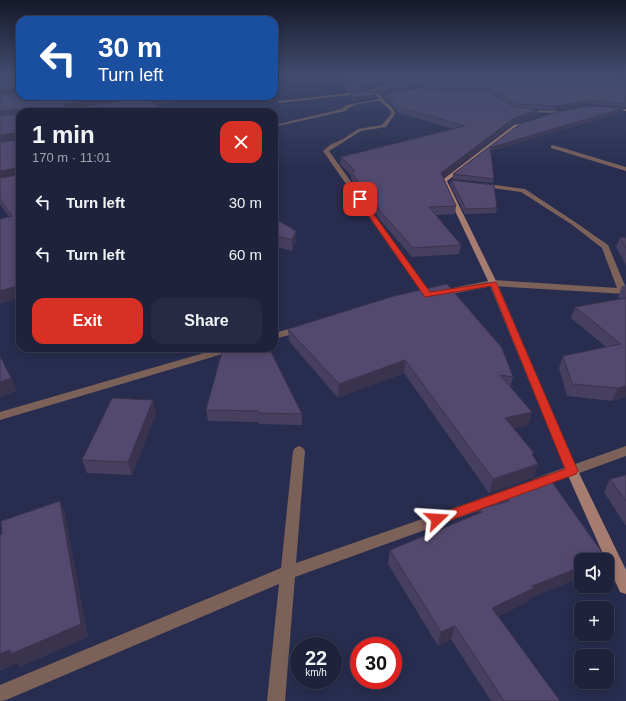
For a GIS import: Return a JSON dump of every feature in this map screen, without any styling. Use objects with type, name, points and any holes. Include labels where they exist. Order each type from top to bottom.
[{"type":"street","points":[[278,125],[343,110],[346,107]]},
{"type":"street","points":[[389,107],[393,111],[393,114],[384,126],[360,130],[326,151],[424,296],[493,283],[625,291],[605,247],[573,223],[523,190],[475,185]]},
{"type":"street","points":[[597,108],[626,110]]},
{"type":"street","points":[[516,110],[528,112],[558,112]]},
{"type":"street","points":[[570,110],[558,112],[516,126],[448,182],[493,283],[572,471],[626,587]]},
{"type":"street","points":[[553,147],[626,169]]},
{"type":"street","points":[[278,335],[313,326]]},
{"type":"street","points":[[0,416],[218,352]]},
{"type":"street","points":[[0,694],[287,573],[572,471],[626,450]]},
{"type":"street","points":[[276,701],[299,451]]},
{"type":"building","points":[[0,107],[158,107],[160,108],[47,107],[16,108],[16,109],[0,111]]},
{"type":"building","points":[[399,107],[517,107],[538,110],[514,118],[441,173],[456,206],[429,207],[461,245],[413,248],[382,213],[351,172],[355,171],[341,157],[465,126]]},
{"type":"building","points":[[586,107],[624,108],[490,147],[494,179],[453,174],[520,124],[560,111]]},
{"type":"building","points":[[16,114],[16,133],[0,135],[0,116]]},
{"type":"building","points":[[16,140],[16,168],[0,171],[0,142]]},
{"type":"building","points":[[16,175],[16,286],[0,291],[0,219],[12,216],[0,199],[0,178]]},
{"type":"building","points":[[451,180],[494,185],[497,208],[466,209]]},
{"type":"building","points":[[278,220],[296,231],[292,240],[278,236]]},
{"type":"building","points":[[620,237],[626,238],[626,248]]},
{"type":"building","points":[[447,284],[502,348],[513,377],[500,375],[532,412],[505,418],[534,453],[532,454],[538,464],[493,479],[405,360],[339,384],[288,329],[394,296]]},
{"type":"building","points":[[626,298],[626,386],[618,388],[572,384],[563,356],[621,344],[575,307]]},
{"type":"building","points":[[222,352],[271,352],[302,414],[258,413],[258,411],[206,410]]},
{"type":"building","points":[[0,356],[11,378],[0,382]]},
{"type":"building","points":[[112,398],[153,400],[128,462],[82,460]]},
{"type":"building","points":[[547,475],[602,553],[574,553],[574,570],[532,586],[534,588],[492,608],[560,701],[504,701],[455,626],[441,632],[390,550],[482,512],[480,509],[509,501],[501,491]]},
{"type":"building","points":[[626,475],[626,501],[610,479]]},
{"type":"building","points":[[60,501],[81,624],[11,654],[10,650],[0,654],[1,521]]},
{"type":"route","points":[[360,199],[428,295],[493,283],[572,471],[437,519]]}]
